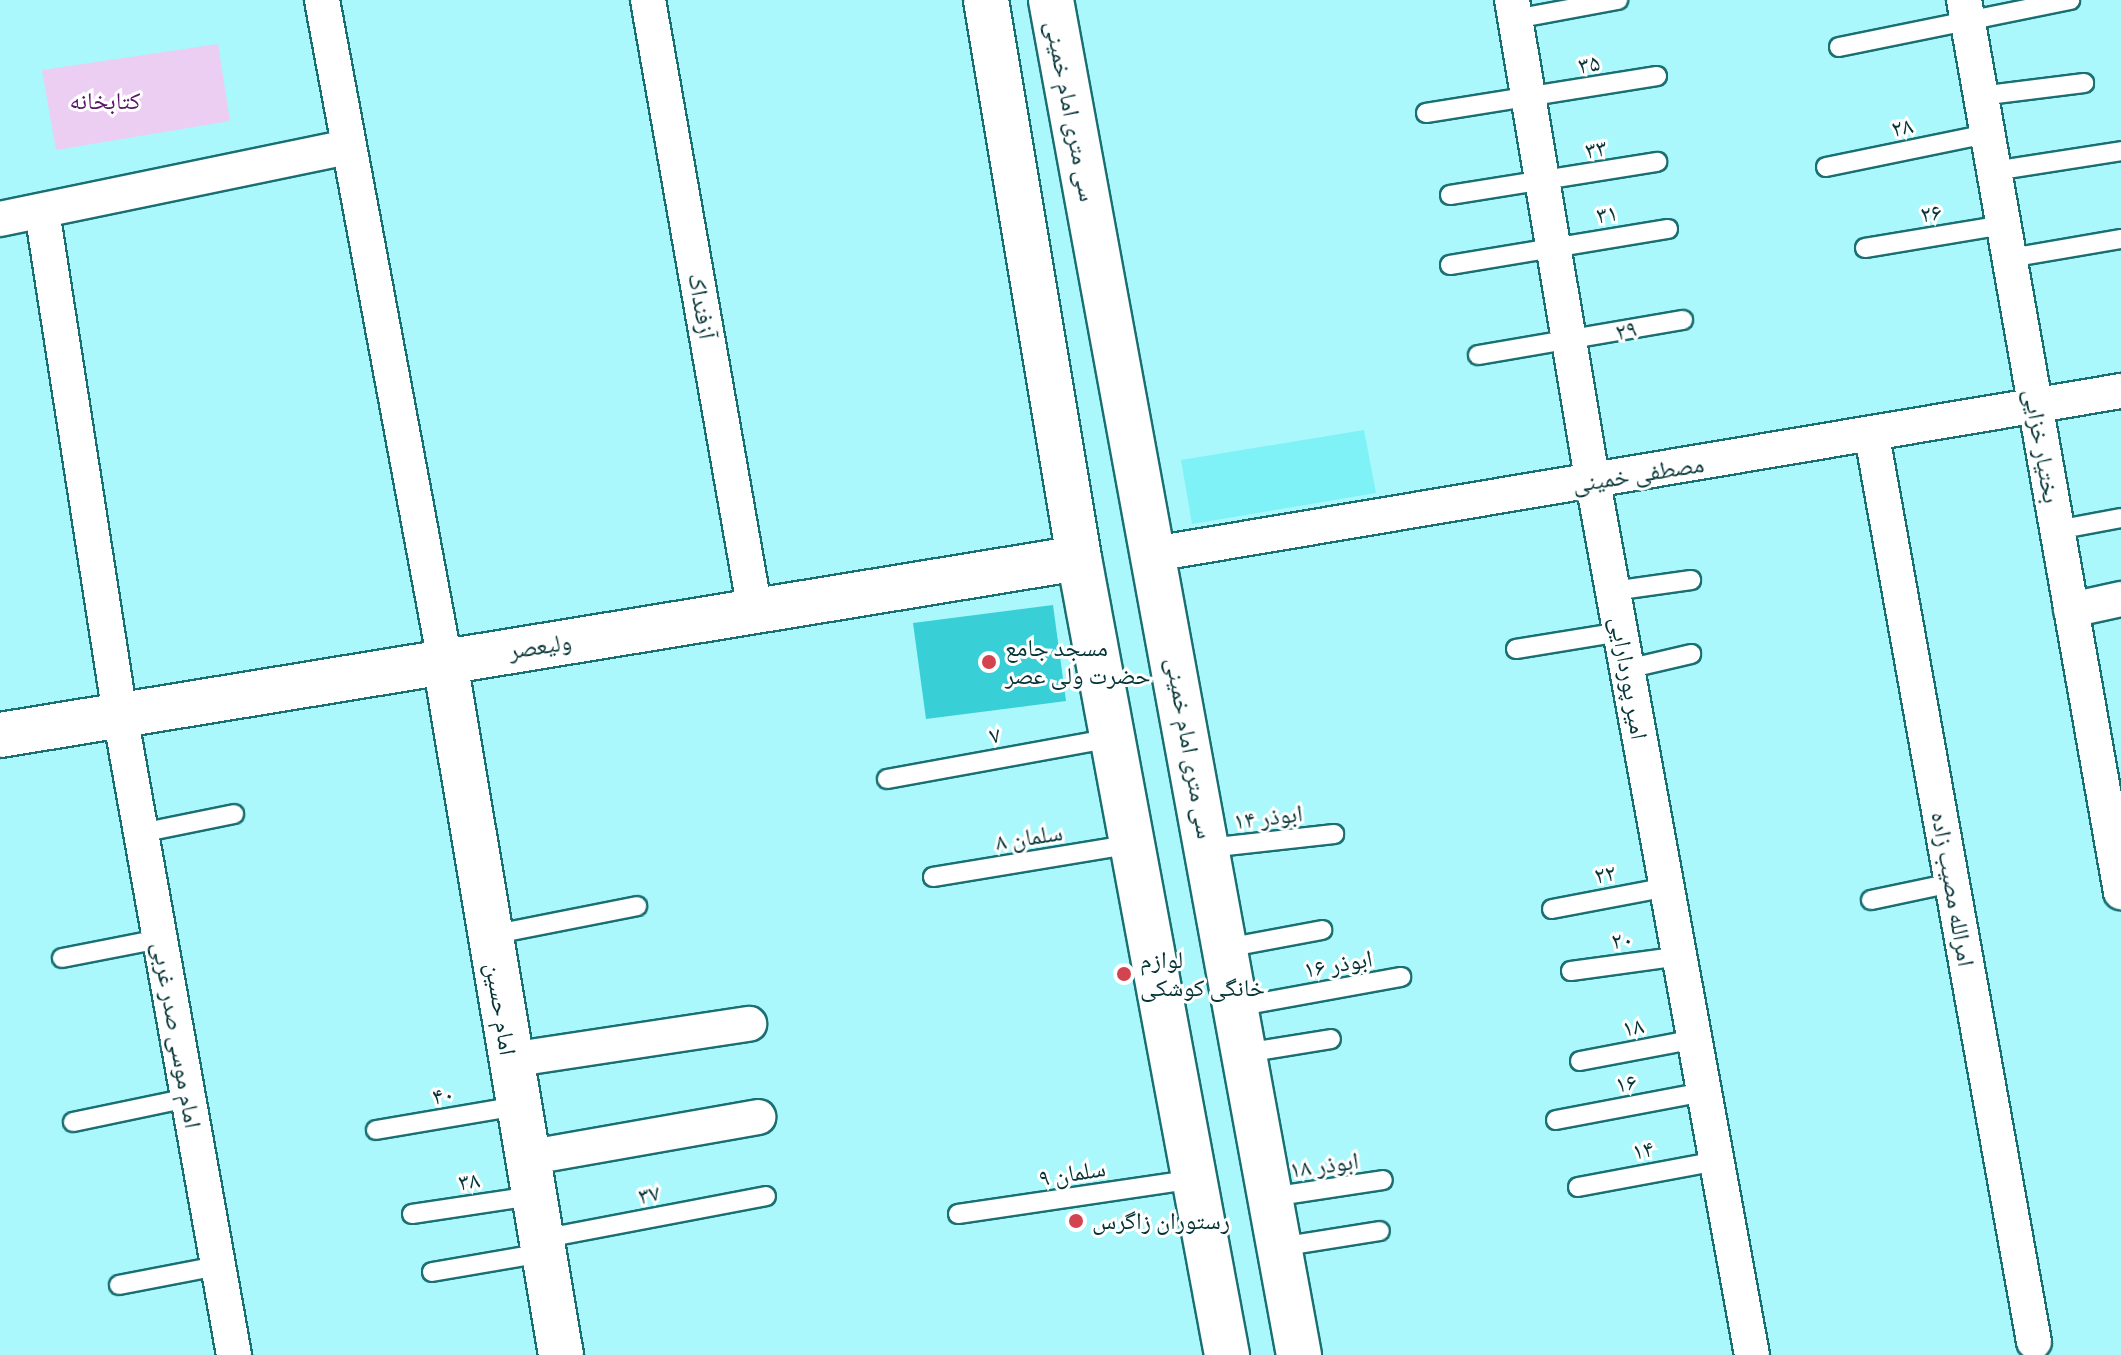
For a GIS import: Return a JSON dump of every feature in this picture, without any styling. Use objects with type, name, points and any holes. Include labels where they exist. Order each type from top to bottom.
[{"type":"main road","points":[[986,0],[1079,558],[1227,1355]]},
{"type":"main road","name":"سی متری امام خمینی","points":[[1051,0],[1299,1355]]},
{"type":"main road","name":"وليعصر","points":[[0,735],[1079,558]]},
{"type":"main road","name":"امام حسین","points":[[445,662],[561,1355]]},
{"type":"street","points":[[322,0],[445,662]]},
{"type":"street","name":"آزفنداک","points":[[648,0],[755,611]]},
{"type":"street","name":"امیر پوردارایی","points":[[1514,9],[1593,482],[1752,1355]]},
{"type":"street","name":"بختیار خزایی","points":[[1966,9],[2121,892]]},
{"type":"street","points":[[0,219],[349,147]]},
{"type":"street","name":"امام موسی صدر غربی","points":[[42,211],[120,715],[234,1355]]},
{"type":"street","name":"مصطفی خمینی","points":[[1154,554],[2036,409],[2121,391]]},
{"type":"street","name":"امرالله مصیب زاده","points":[[1872,436],[2034,1342]]},
{"type":"street","points":[[2071,610],[2121,599]]},
{"type":"street","points":[[510,1060],[749,1024]]},
{"type":"street","points":[[529,1177],[758,1117]]},
{"type":"lane","points":[[1514,9],[1618,0]]},
{"type":"lane","points":[[1839,47],[1966,9],[2070,0]]},
{"type":"lane","name":"۳۵","points":[[1426,113],[1529,99],[1657,76]]},
{"type":"lane","points":[[1980,96],[2084,83]]},
{"type":"lane","name":"۲۸","points":[[1826,167],[1987,134]]},
{"type":"lane","points":[[1994,171],[2121,151]]},
{"type":"lane","name":"۳۳","points":[[1450,195],[1657,162]]},
{"type":"lane","name":"۳۱","points":[[1554,247],[1668,229]]},
{"type":"lane","points":[[2007,242],[2121,239]]},
{"type":"lane","name":"۲۶","points":[[1865,248],[2007,242]]},
{"type":"lane","points":[[1450,265],[1554,247]]},
{"type":"lane","name":"۲۹","points":[[1569,341],[1683,320]]},
{"type":"lane","points":[[1478,355],[1569,341]]},
{"type":"lane","points":[[2057,530],[2121,518]]},
{"type":"lane","points":[[1613,591],[1691,580]]},
{"type":"lane","points":[[1516,649],[1620,632]]},
{"type":"lane","points":[[1627,669],[1691,654]]},
{"type":"lane","name":"۷","points":[[887,779],[1112,738]]},
{"type":"lane","points":[[141,833],[234,814]]},
{"type":"lane","name":"ابوذر ۱۴","points":[[1208,848],[1334,834]]},
{"type":"lane","name":"سلمان ۸","points":[[933,877],[1132,844]]},
{"type":"lane","points":[[1871,900],[1952,883]]},
{"type":"lane","name":"۲۲","points":[[1552,909],[1667,887]]},
{"type":"lane","points":[[489,936],[637,906]]},
{"type":"lane","points":[[1226,948],[1322,930]]},
{"type":"lane","points":[[62,958],[160,939]]},
{"type":"lane","name":"۲۰","points":[[1571,971],[1680,956]]},
{"type":"lane","name":"ابوذر ۱۶","points":[[1236,1007],[1401,977]]},
{"type":"lane","points":[[1245,1053],[1331,1039]]},
{"type":"lane","name":"۱۸","points":[[1580,1061],[1695,1039]]},
{"type":"lane","name":"۱۶","points":[[1556,1120],[1704,1092]]},
{"type":"lane","points":[[73,1122],[188,1098]]},
{"type":"lane","name":"۴۰","points":[[376,1130],[518,1106]]},
{"type":"lane","name":"۱۴","points":[[1578,1187],[1717,1161]]},
{"type":"lane","name":"۳۸","points":[[412,1214],[529,1177]]},
{"type":"lane","name":"سلمان ۹","points":[[958,1214],[1194,1179]]},
{"type":"lane","name":"ابوذر ۱۸","points":[[1271,1197],[1383,1180]]},
{"type":"lane","name":"۳۷","points":[[432,1272],[766,1196]]},
{"type":"lane","points":[[1280,1247],[1380,1231]]},
{"type":"lane","points":[[119,1285],[218,1266]]},
{"type":"shaded area","points":[[1364,430],[1376,493],[1192,524],[1181,460]]},
{"type":"green space","name":"کتابخانه","points":[[218,44],[230,121],[56,150],[42,70]]},
{"type":"building","name":"مسجد جامع حضرت ولی عصر","points":[[1053,605],[1066,701],[926,719],[913,623]]},
{"type":"place","name":"مسجد جامع حضرت ولی عصر","points":[[989,662]]},
{"type":"place","name":"لوازم خانگی کوشکی","points":[[1124,974]]},
{"type":"place","name":"رستوران زاگرس","points":[[1076,1221]]}]
